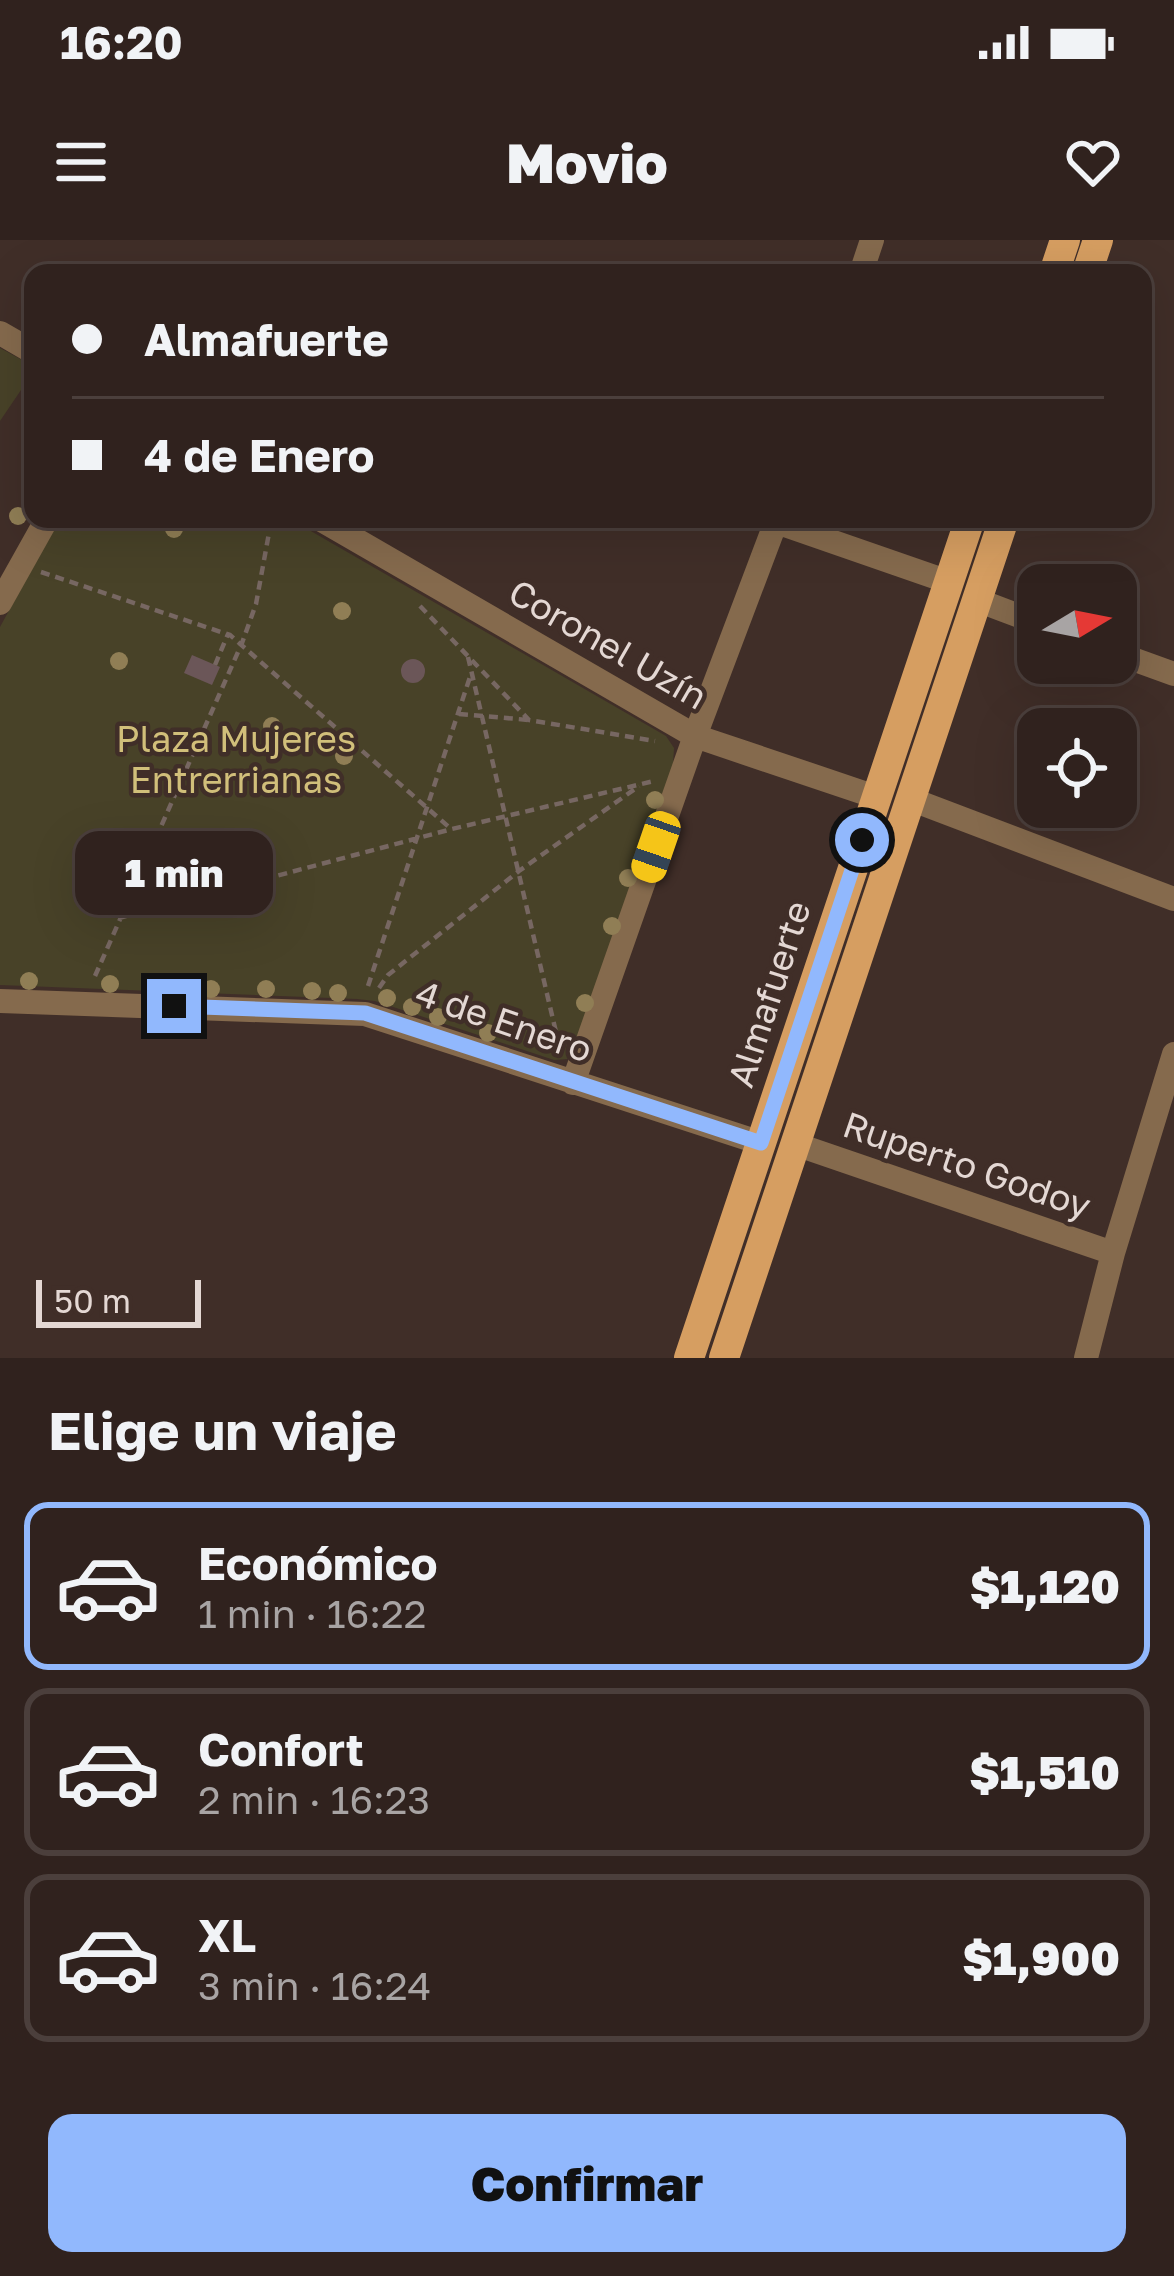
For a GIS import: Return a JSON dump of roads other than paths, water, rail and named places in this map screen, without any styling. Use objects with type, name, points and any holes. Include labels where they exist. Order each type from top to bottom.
[{"type":"main road","name":"Almafuerte","points":[[689,1358],[967,528]]},
{"type":"main road","name":"Almafuerte","points":[[724,1358],[1001,528]]},
{"type":"street","points":[[0,603],[42,528]]},
{"type":"street","name":"Coronel Uzín","points":[[336,528],[694,736],[876,797]]},
{"type":"street","points":[[573,1083],[694,736],[774,528]]},
{"type":"street","points":[[800,528],[949,581]]},
{"type":"street","points":[[976,600],[1017,615]]},
{"type":"street","points":[[1137,661],[1174,674]]},
{"type":"street","points":[[913,800],[1174,898]]},
{"type":"street","name":"4 de Enero","points":[[0,1001],[365,1013],[761,1143]]},
{"type":"street","points":[[1086,1358],[1174,1054]]},
{"type":"street","name":"Ruperto Godoy","points":[[798,1145],[1113,1252]]},
{"type":"park label","name":"Plaza Mujeres Entrerrianas","points":[[236,760]]}]
